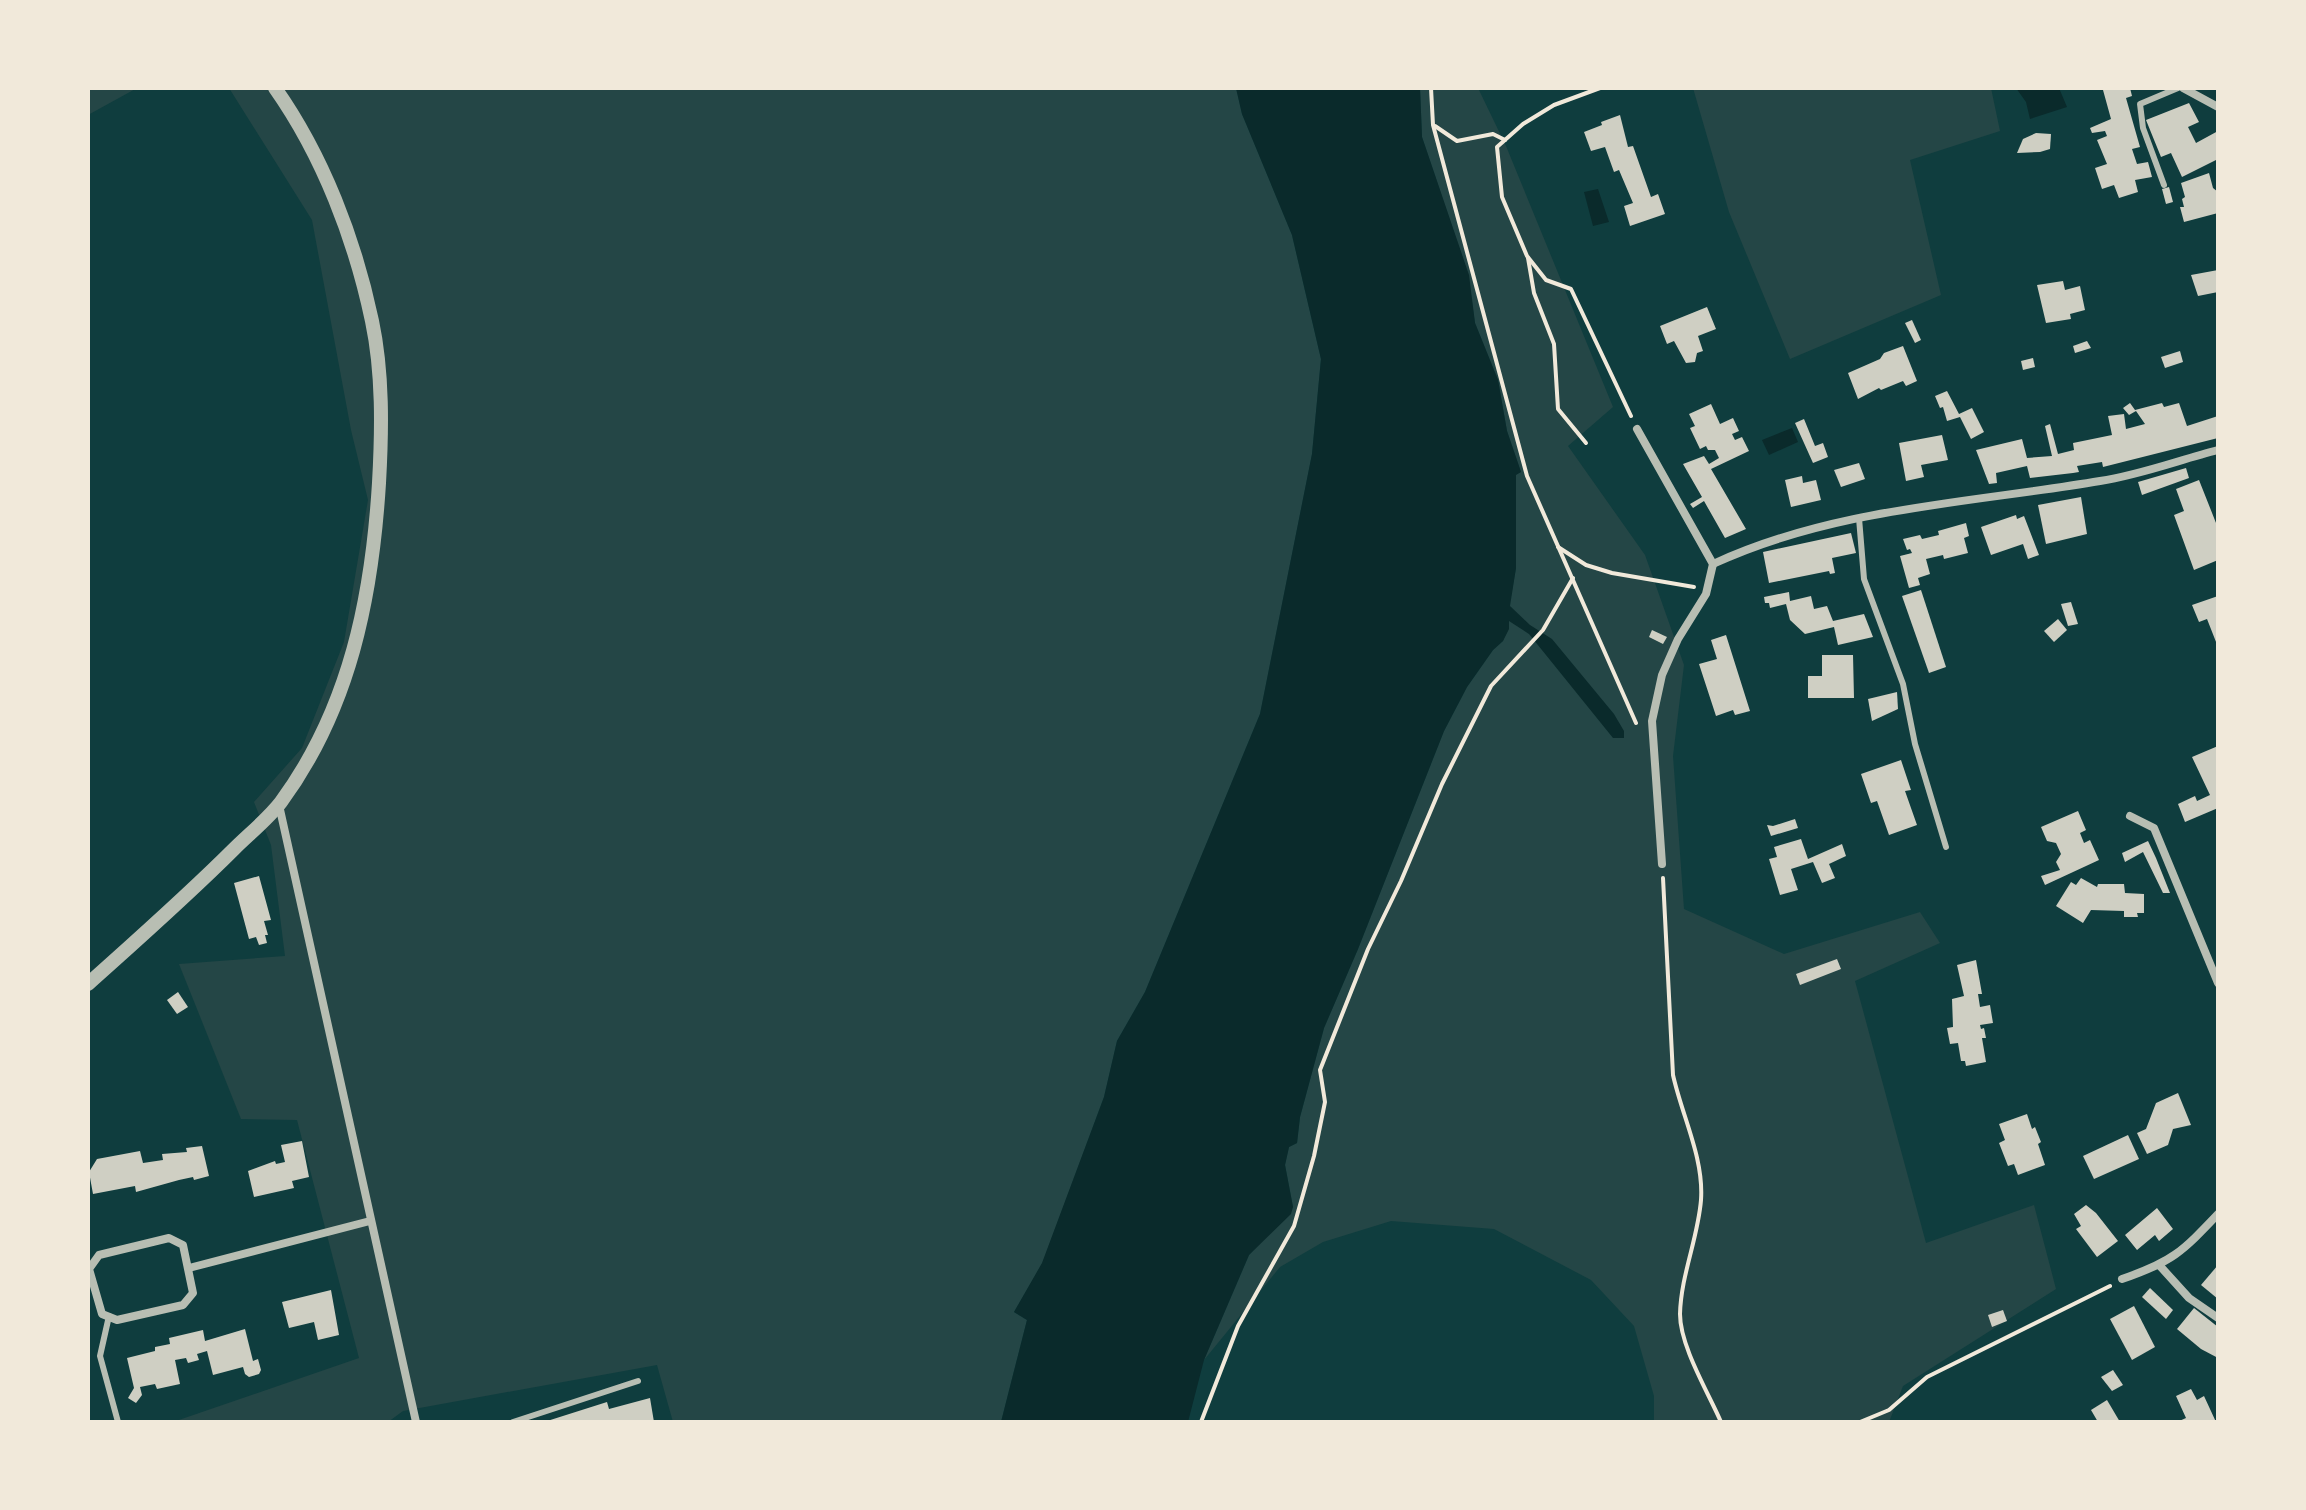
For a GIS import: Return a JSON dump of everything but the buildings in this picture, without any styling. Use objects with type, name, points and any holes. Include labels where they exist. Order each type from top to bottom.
[{"type":"street","points":[[88,984],[211,872],[279,804],[303,768],[332,712],[353,659],[363,615],[375,541],[381,447],[374,336],[359,269],[342,217],[312,150],[275,88]]},
{"type":"street","points":[[2181,88],[2218,107]]},
{"type":"street","points":[[1637,429],[1713,564],[1706,594],[1678,639],[1662,675],[1652,721],[1662,864]]},
{"type":"street","points":[[1713,564],[1751,547],[1859,518],[2104,481],[2218,450]]},
{"type":"street","points":[[279,804],[416,1422]]},
{"type":"street","points":[[2130,816],[2154,828],[2218,983]]},
{"type":"street","points":[[2122,1279],[2160,1266],[2184,1250],[2218,1214]]},
{"type":"street","points":[[189,1268],[370,1221]]},
{"type":"street","points":[[169,1238],[183,1245],[189,1268],[193,1293],[183,1305],[117,1320],[102,1314],[89,1269],[99,1255],[169,1238]]},
{"type":"street","points":[[2160,1266],[2189,1298],[2218,1318]]},
{"type":"lane","points":[[2164,185],[2143,128],[2140,104],[2181,88]]},
{"type":"lane","points":[[1859,518],[1864,579],[1903,684],[1915,744],[1946,847]]},
{"type":"lane","points":[[109,1316],[100,1356],[118,1422]]},
{"type":"lane","points":[[513,1422],[638,1381]]},
{"type":"path","points":[[1431,88],[1433,125],[1527,476],[1639,730]]},
{"type":"path","points":[[1586,443],[1558,409],[1554,344],[1534,293],[1527,256],[1502,197],[1497,147],[1523,124],[1554,105],[1600,88]]},
{"type":"path","points":[[1433,125],[1457,141],[1493,134],[1505,140]]},
{"type":"path","points":[[1527,256],[1546,280],[1571,289],[1637,429]]},
{"type":"path","points":[[1556,546],[1586,565],[1612,573],[1694,587]]},
{"type":"path","points":[[1201,1422],[1238,1326],[1294,1226],[1325,1102],[1320,1070],[1368,949],[1442,784],[1491,686],[1543,630],[1573,578]]},
{"type":"path","points":[[1662,864],[1673,1075],[1699,1168],[1701,1200],[1680,1316],[1685,1340],[1721,1422]]},
{"type":"path","points":[[1860,1422],[1889,1410],[1927,1377],[2122,1279]]},
{"type":"shaded area","points":[[88,88],[137,88],[88,115]]},
{"type":"shaded area","points":[[229,88],[1236,88],[1242,114],[1292,235],[1321,359],[1312,454],[1260,714],[1145,992],[1117,1041],[1104,1097],[1042,1264],[1014,1312],[1027,1320],[1001,1422],[673,1422],[657,1365],[403,1411],[388,1422],[173,1422],[359,1358],[297,1120],[241,1119],[179,964],[285,956],[271,845],[254,802],[302,748],[344,642],[368,500],[351,430],[312,220]]},
{"type":"shaded area","points":[[1236,88],[1420,88],[1422,137],[1469,275],[1475,323],[1498,380],[1507,431],[1521,472],[1516,475],[1516,568],[1510,606],[1530,625],[1552,639],[1614,714],[1624,731],[1624,738],[1613,738],[1529,634],[1509,621],[1503,641],[1467,687],[1444,731],[1324,1028],[1300,1117],[1297,1143],[1289,1147],[1285,1165],[1293,1207],[1291,1214],[1249,1255],[1204,1360],[1188,1422],[1001,1422],[1027,1320],[1014,1312],[1042,1263],[1104,1097],[1117,1041],[1145,992],[1260,714],[1312,454],[1321,359],[1292,235],[1242,114]]},
{"type":"shaded area","points":[[1420,88],[1478,88],[1506,146],[1613,407],[1568,446],[1645,555],[1684,665],[1673,756],[1684,909],[1784,954],[1920,912],[1940,943],[1855,981],[1926,1243],[2034,1205],[2056,1289],[1903,1386],[1889,1422],[1654,1422],[1654,1396],[1634,1326],[1591,1280],[1494,1229],[1391,1221],[1323,1242],[1280,1267],[1204,1360],[1249,1255],[1293,1207],[1285,1165],[1289,1147],[1297,1143],[1300,1117],[1324,1028],[1444,731],[1467,687],[1503,641],[1516,568],[1516,474],[1521,472],[1507,431],[1498,380],[1475,323],[1468,274],[1422,137]]},
{"type":"shaded area","points":[[1693,88],[1991,88],[2000,131],[1910,160],[1941,295],[1790,359],[1729,212]]},
{"type":"shaded area","points":[[2016,88],[2059,88],[2067,107],[2030,119],[2026,102]]},
{"type":"shaded area","points":[[1598,189],[1609,222],[1593,226],[1584,192]]},
{"type":"shaded area","points":[[1792,428],[1798,442],[1769,455],[1762,440]]}]
